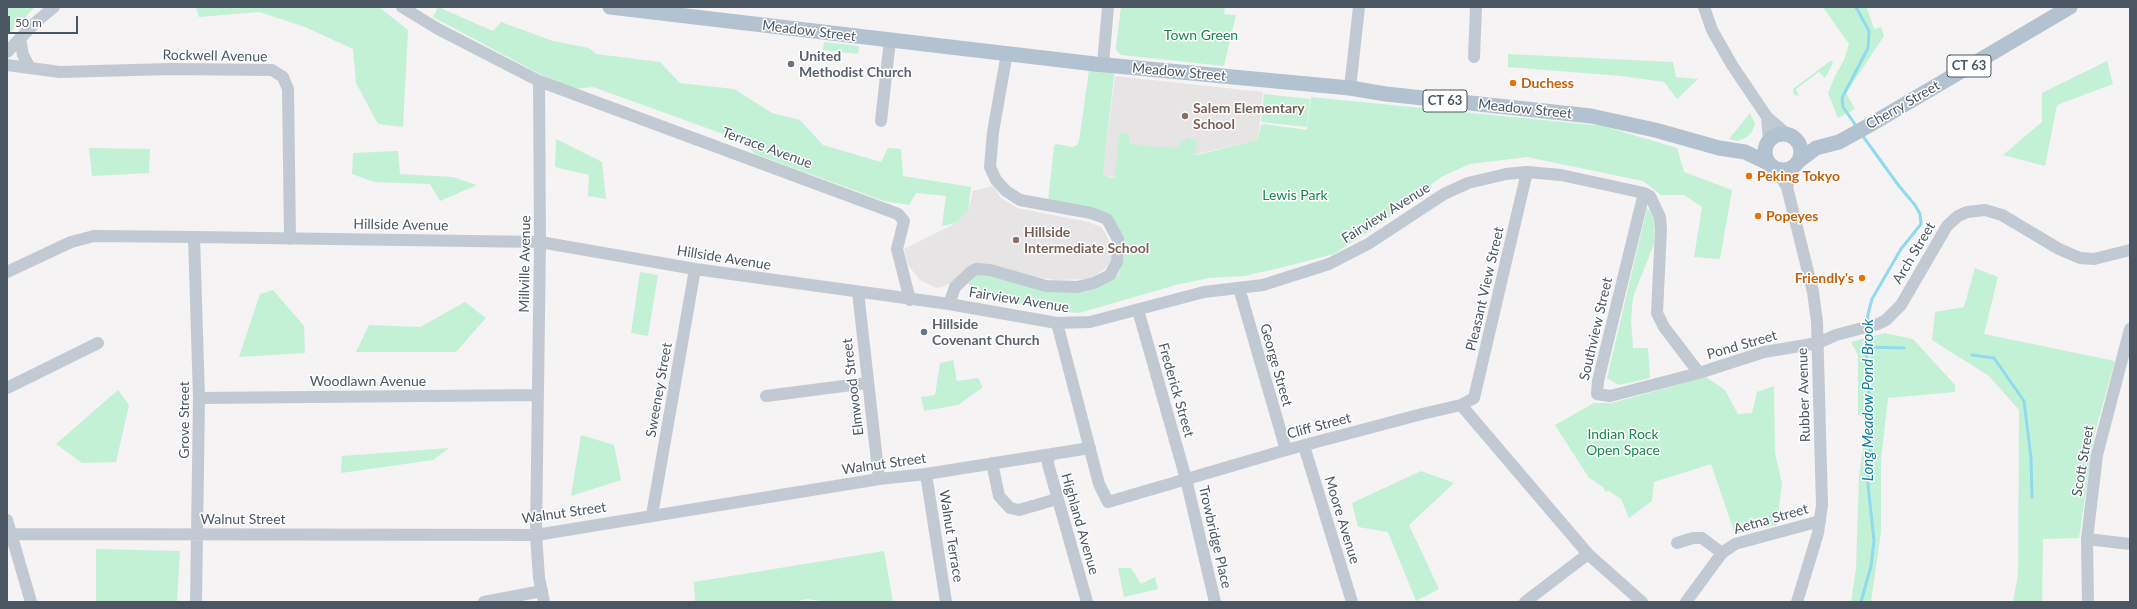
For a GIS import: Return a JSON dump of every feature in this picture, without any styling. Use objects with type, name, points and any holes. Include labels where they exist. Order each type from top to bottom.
[{"type":"main road","name":"Meadow Street","points":[[610,7],[683,12],[890,40],[1103,64],[1350,88],[1386,94],[1591,116],[1655,130],[1719,148],[1745,152],[1772,166]]},
{"type":"main road","name":"Cherry Street","points":[[1797,163],[1816,148],[1839,142],[1868,126],[2070,7]]},
{"type":"main road","name":"CT 63","points":[[1767,143],[1778,135],[1793,138]]},
{"type":"main road","points":[[1793,138],[1816,148]]},
{"type":"main road","points":[[1767,143],[1766,158],[1772,166],[1785,170],[1797,163],[1801,151],[1793,138]]},
{"type":"main road","name":"Meadow Street","points":[[1745,152],[1767,143]]},
{"type":"street","points":[[7,52],[36,22],[54,7]]},
{"type":"street","points":[[402,7],[438,29],[539,81]]},
{"type":"street","points":[[1103,64],[1108,7]]},
{"type":"street","points":[[1350,88],[1359,7]]},
{"type":"street","points":[[1474,57],[1476,7]]},
{"type":"street","points":[[1704,7],[1719,43],[1767,117],[1793,138]]},
{"type":"street","points":[[20,38],[23,55],[30,68]]},
{"type":"street","points":[[881,121],[890,40]]},
{"type":"street","points":[[949,304],[955,287],[976,269],[994,271],[1046,286],[1077,287],[1103,280],[1110,275],[1117,262],[1118,239],[1107,219],[1091,213],[1020,200],[1006,191],[996,180],[990,167],[990,150],[1007,53]]},
{"type":"street","name":"Rockwell Avenue","points":[[7,64],[60,72],[170,69],[272,70],[283,77],[288,89],[290,239]]},
{"type":"street","name":"Millville Avenue","points":[[539,81],[540,242],[536,535],[543,596]]},
{"type":"street","name":"Terrace Avenue","points":[[539,81],[898,214],[904,221],[897,249],[910,300]]},
{"type":"street","points":[[1767,117],[1767,143]]},
{"type":"street","points":[[1787,187],[1797,163]]},
{"type":"street","name":"Rubber Avenue","points":[[1772,166],[1787,187],[1813,292],[1818,343],[1822,486],[1820,521],[1797,602]]},
{"type":"street","name":"Fairview Avenue","points":[[949,304],[1058,323],[1090,322],[1204,292],[1270,283],[1328,264],[1368,244],[1444,194],[1468,183],[1506,174],[1527,172],[1561,175],[1644,192]]},
{"type":"street","name":"Pleasant View Street","points":[[1461,405],[1474,398],[1527,172]]},
{"type":"street","points":[[1644,192],[1650,196],[1660,217],[1657,313],[1664,328],[1699,373]]},
{"type":"street","name":"Southview Street","points":[[1644,192],[1598,381],[1597,394],[1610,396],[1699,373]]},
{"type":"street","name":"Arch Street","points":[[1818,343],[1836,335],[1878,324],[1890,317],[1901,305],[1948,226],[1958,216],[1967,212],[1985,210],[2002,215],[2059,249],[2080,258],[2094,259],[2130,250]]},
{"type":"street","name":"Hillside Avenue","points":[[7,272],[71,242],[94,236],[540,242],[695,269],[910,300],[949,304]]},
{"type":"street","name":"Grove Street","points":[[194,237],[199,398],[196,602]]},
{"type":"street","name":"Sweeney Street","points":[[652,515],[695,269]]},
{"type":"street","name":"George Street","points":[[1239,288],[1286,450]]},
{"type":"street","name":"Elmwood Street","points":[[858,292],[867,383],[879,479]]},
{"type":"street","name":"Frederick Street","points":[[1138,310],[1186,478]]},
{"type":"street","name":"Cliff Street","points":[[1058,323],[1100,484],[1108,502],[1286,450],[1461,405]]},
{"type":"street","name":"Scott Street","points":[[2088,602],[2087,539],[2097,455],[2130,329]]},
{"type":"street","points":[[7,388],[98,343]]},
{"type":"street","name":"Pond Street","points":[[1699,373],[1764,352],[1818,343]]},
{"type":"street","points":[[766,396],[867,383]]},
{"type":"street","name":"Woodlawn Avenue","points":[[199,398],[538,395]]},
{"type":"street","points":[[1461,405],[1588,554],[1642,602]]},
{"type":"street","name":"Moore Avenue","points":[[1304,446],[1352,602]]},
{"type":"street","name":"Walnut Street","points":[[12,534],[536,535],[879,479],[926,474],[992,462],[1090,448]]},
{"type":"street","name":"Highland Avenue","points":[[1048,454],[1048,464],[1057,499],[1087,602]]},
{"type":"street","points":[[992,462],[999,496],[1010,508],[1020,510],[1057,499]]},
{"type":"street","name":"Walnut Terrace","points":[[926,474],[946,602]]},
{"type":"street","name":"Trowbridge Place","points":[[1186,478],[1215,602]]},
{"type":"street","points":[[7,520],[31,602]]},
{"type":"street","name":"Aetna Street","points":[[1686,602],[1722,553],[1735,544],[1820,521]]},
{"type":"street","points":[[1677,543],[1693,538],[1702,538],[1722,553]]},
{"type":"street","points":[[2087,539],[2130,544]]},
{"type":"street","points":[[1526,602],[1588,554]]},
{"type":"street","points":[[484,602],[543,596]]},
{"type":"shaded area","name":"Salem Elementary School","points":[[1115,76],[1263,92],[1258,140],[1192,155],[1137,180],[1103,175]]},
{"type":"shaded area","name":"Hillside Intermediate School","points":[[993,186],[1001,198],[1017,208],[1088,222],[1101,227],[1107,236],[1111,250],[1111,260],[1107,267],[1093,277],[1087,279],[1055,280],[971,267],[951,283],[942,287],[936,288],[920,280],[908,265],[904,249],[956,223],[968,211],[973,191]]},
{"type":"green space","points":[[7,7],[35,7],[7,36]]},
{"type":"green space","points":[[196,7],[379,7],[408,30],[403,127],[378,124],[356,83],[353,49],[305,27],[259,12],[199,17]]},
{"type":"green space","points":[[438,7],[493,31],[501,22],[553,41],[589,48],[596,54],[660,62],[680,83],[734,89],[772,113],[800,120],[823,145],[881,162],[888,148],[901,149],[903,176],[971,187],[968,211],[956,223],[942,226],[946,196],[916,193],[909,205],[884,201],[755,154],[743,141],[593,87],[573,89],[536,72],[433,17]]},
{"type":"green space","name":"Town Green","points":[[1121,7],[1225,7],[1224,14],[1236,15],[1224,66],[1121,55],[1117,51],[1116,47]]},
{"type":"green space","points":[[1823,7],[1869,7],[1867,8],[1874,29],[1881,27],[1884,36],[1846,93],[1855,109],[1838,118],[1828,93],[1844,60],[1849,44]]},
{"type":"green space","points":[[824,42],[859,46],[858,54],[823,50]]},
{"type":"green space","points":[[1508,54],[1673,62],[1676,77],[1698,79],[1677,99],[1664,82],[1622,76],[1508,67]]},
{"type":"green space","points":[[1830,61],[1833,63],[1825,78],[1819,72],[1796,89],[1799,96],[1794,95],[1793,89]]},
{"type":"green space","points":[[2107,61],[2113,84],[2057,105],[2045,166],[2003,155],[2042,122],[2042,93]]},
{"type":"green space","name":"Lewis Park","points":[[1090,63],[1115,66],[1103,175],[1111,178],[1118,178],[1115,175],[1119,133],[1129,134],[1129,144],[1161,147],[1179,148],[1180,141],[1185,142],[1186,138],[1197,140],[1196,155],[1258,140],[1261,125],[1264,124],[1307,130],[1311,97],[1603,126],[1677,148],[1684,172],[1732,190],[1720,259],[1694,257],[1702,207],[1684,195],[1661,195],[1643,181],[1527,157],[1470,164],[1441,177],[1383,222],[1334,254],[1288,266],[1244,276],[1209,278],[1176,285],[1079,313],[1051,311],[973,292],[969,287],[969,282],[976,273],[1080,291],[1103,285],[1119,274],[1123,255],[1117,226],[1048,201],[1054,146],[1056,144],[1073,147],[1077,145],[1079,141]]},
{"type":"green space","points":[[1264,94],[1310,99],[1307,127],[1261,122]]},
{"type":"green space","points":[[1750,113],[1755,124],[1752,132],[1747,137],[1738,141],[1729,139]]},
{"type":"green space","points":[[556,139],[602,162],[606,199],[588,196],[589,175],[555,167]]},
{"type":"green space","points":[[89,148],[150,149],[149,173],[92,176]]},
{"type":"green space","points":[[398,151],[400,174],[453,177],[477,185],[440,201],[430,184],[374,182],[352,174],[353,153]]},
{"type":"green space","points":[[1647,208],[1655,216],[1654,244],[1633,297],[1631,320],[1633,348],[1648,348],[1650,378],[1619,385],[1607,378]]},
{"type":"green space","points":[[1975,268],[1998,277],[1984,334],[2115,361],[2094,436],[2079,538],[2043,539],[2042,602],[2013,602],[2018,575],[2019,410],[1989,376],[1932,340],[1935,312],[1964,307]]},
{"type":"green space","points":[[640,272],[658,275],[648,336],[631,333]]},
{"type":"green space","points":[[273,290],[304,326],[305,353],[239,357],[260,294]]},
{"type":"green space","points":[[465,302],[486,318],[456,352],[356,352],[369,325],[420,327]]},
{"type":"green space","points":[[1885,333],[1913,339],[1955,385],[1955,392],[1888,398],[1881,459],[1881,532],[1871,602],[1851,602],[1856,569],[1859,476],[1867,420],[1858,414],[1858,355],[1851,342]]},
{"type":"green space","points":[[953,360],[957,381],[978,378],[983,387],[958,405],[924,411],[921,397],[935,395],[940,363]]},
{"type":"green space","name":"Indian Rock Open Space","points":[[1706,377],[1725,390],[1738,414],[1752,413],[1757,392],[1774,386],[1775,453],[1782,483],[1777,525],[1735,534],[1711,464],[1654,482],[1652,501],[1629,518],[1621,499],[1609,491],[1606,492],[1603,487],[1589,478],[1555,425],[1594,403],[1612,403]]},
{"type":"green space","points":[[118,390],[129,405],[116,462],[82,463],[56,444]]},
{"type":"green space","points":[[581,435],[614,445],[621,480],[571,496]]},
{"type":"green space","points":[[449,448],[433,460],[341,473],[342,456]]},
{"type":"green space","points":[[1421,471],[1454,483],[1409,525],[1439,589],[1416,601],[1388,532],[1358,527],[1352,503]]},
{"type":"green space","points":[[96,549],[180,551],[177,602],[96,601]]},
{"type":"green space","points":[[884,551],[893,602],[827,602],[807,599],[794,602],[695,602],[694,582]]},
{"type":"green space","points":[[1118,568],[1131,568],[1141,584],[1155,577],[1158,589],[1124,597]]},
{"type":"waterway","name":"Long Meadow Pond Brook","points":[[1856,7],[1869,31],[1868,48],[1842,98],[1843,107],[1857,127]]},
{"type":"waterway","name":"Long Meadow Pond Brook","points":[[1862,135],[1899,186],[1915,205],[1920,214],[1921,224],[1901,249],[1872,299],[1867,325]]},
{"type":"waterway","name":"Long Meadow Pond Brook","points":[[1861,602],[1871,566],[1874,541],[1868,485],[1869,459],[1872,438],[1866,347],[1867,330]]},
{"type":"waterway","points":[[1866,347],[1904,348]]},
{"type":"waterway","points":[[1972,355],[1994,358],[2024,401],[2031,458],[2032,497]]},
{"type":"place","name":"United Methodist Church","points":[[791,64]]},
{"type":"place","name":"Duchess","points":[[1513,83]]},
{"type":"place","name":"Salem Elementary School","points":[[1185,116]]},
{"type":"place","name":"Peking Tokyo","points":[[1749,176]]},
{"type":"place","name":"Popeyes","points":[[1758,216]]},
{"type":"place","name":"Hillside Intermediate School","points":[[1016,240]]},
{"type":"place","name":"Friendly's","points":[[1862,278]]},
{"type":"place","name":"Hillside Covenant Church","points":[[924,332]]}]
